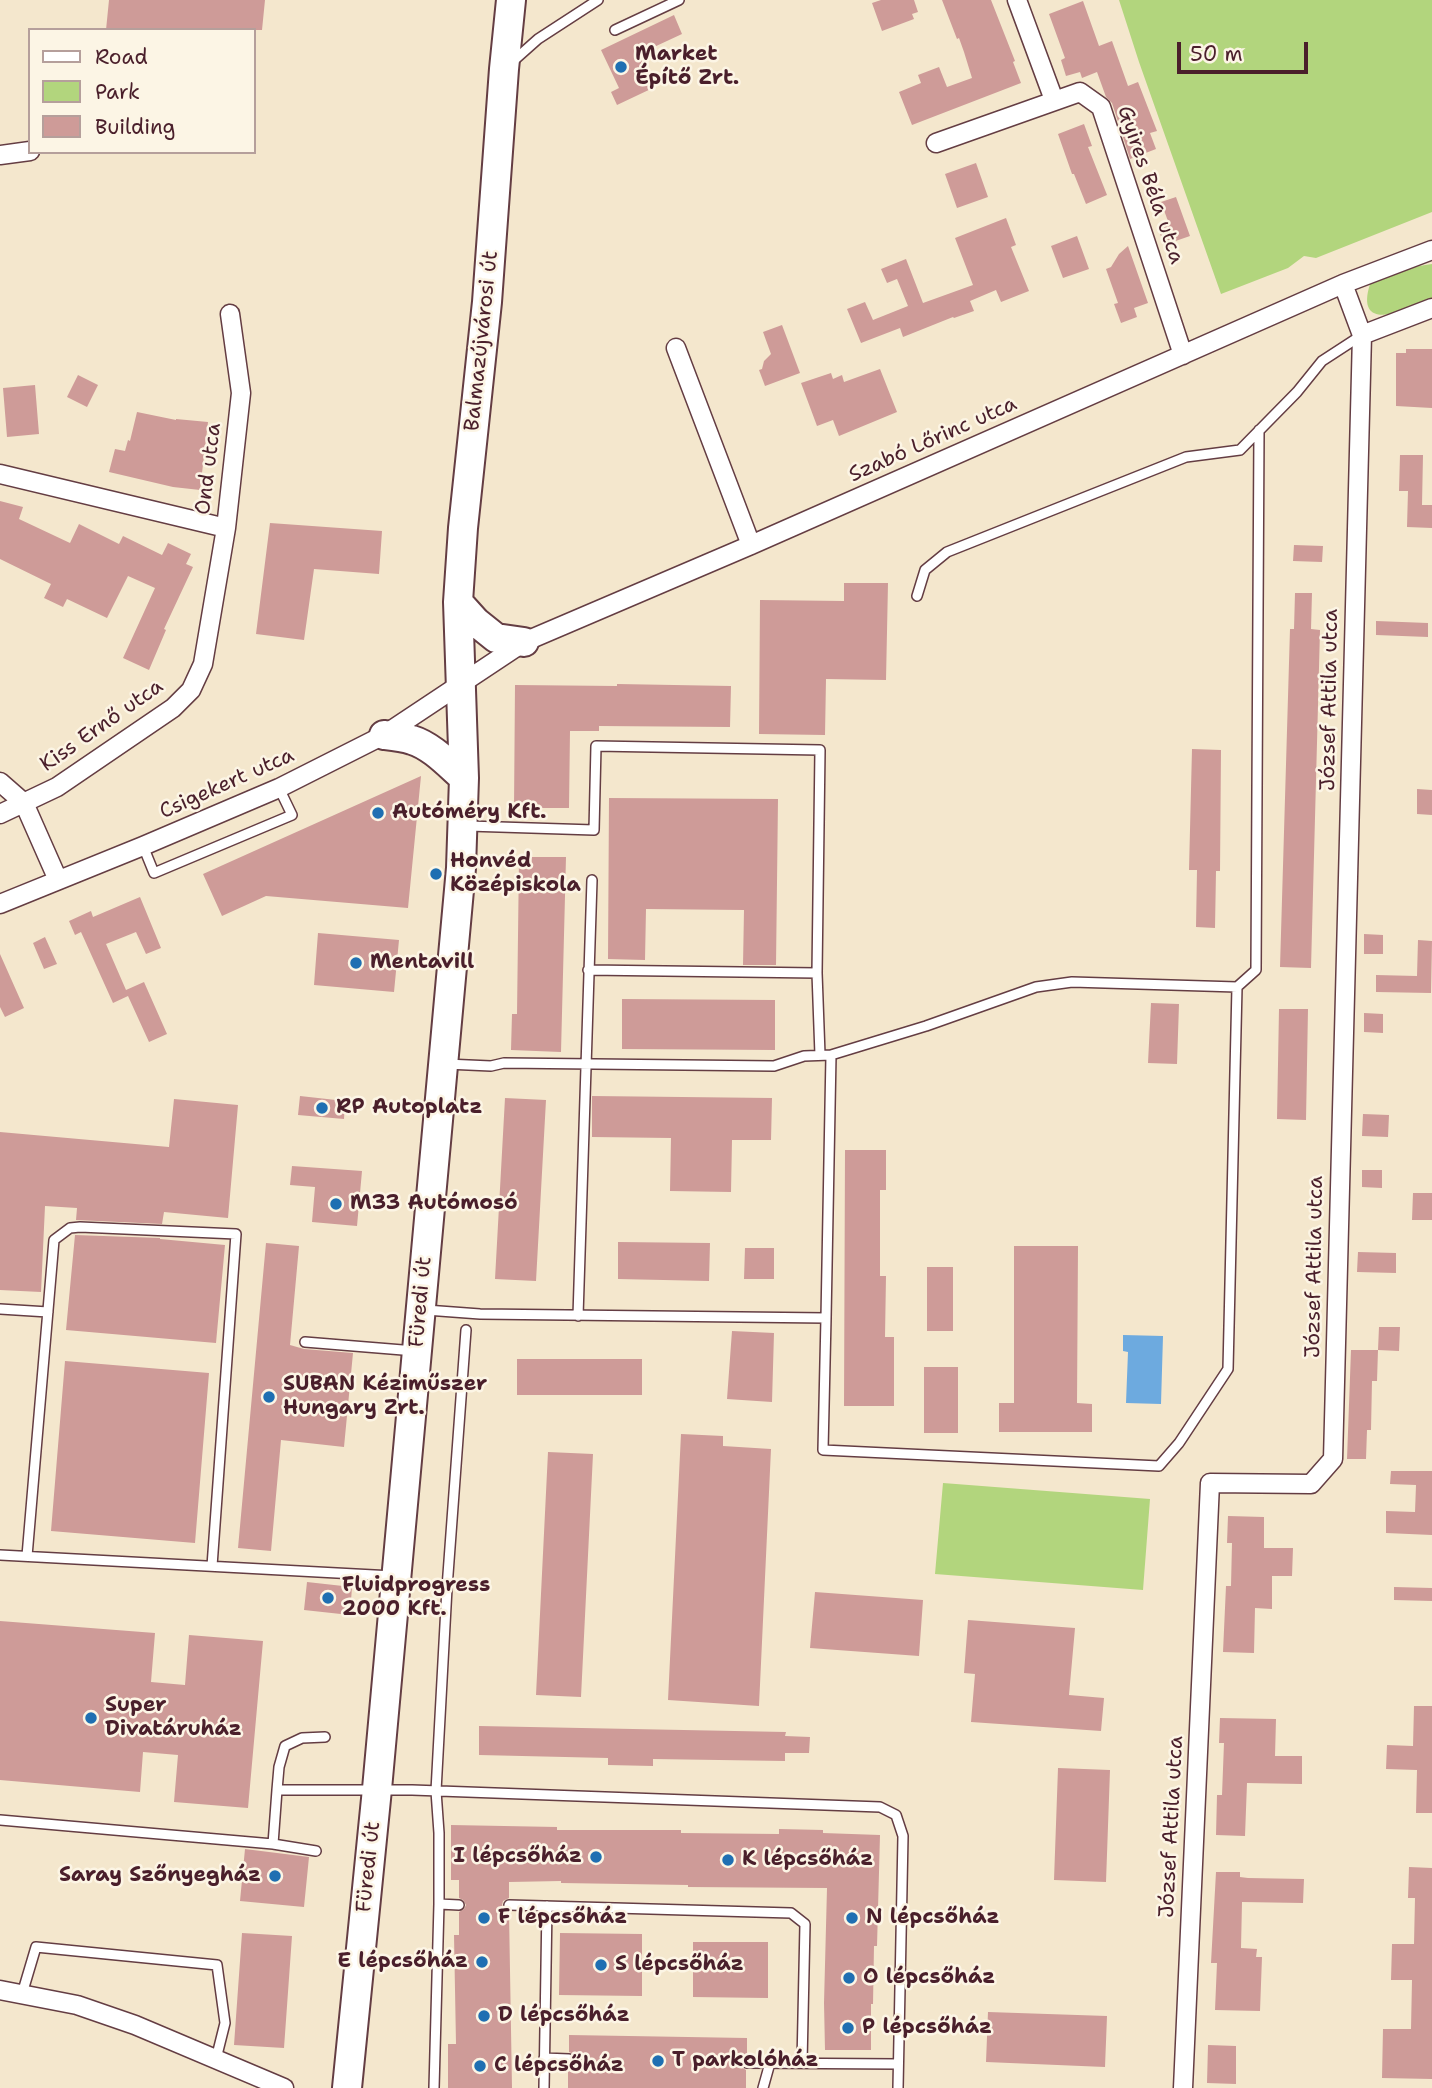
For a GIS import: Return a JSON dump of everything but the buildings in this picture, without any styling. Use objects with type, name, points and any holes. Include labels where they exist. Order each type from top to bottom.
[{"type":"main road","name":"Balmazújvárosi út","points":[[460,682],[458,602],[463,528],[487,302],[511,0]]},
{"type":"main road","points":[[458,602],[476,622],[496,638],[524,642]]},
{"type":"main road","name":"Füredi út","points":[[347,2088],[397,1576],[461,868],[464,778],[460,682]]},
{"type":"main road","points":[[383,734],[414,740],[443,759],[464,778]]},
{"type":"street","points":[[1017,0],[1054,100]]},
{"type":"street","name":"Gyires Béla utca","points":[[936,143],[1080,92],[1101,107],[1183,355]]},
{"type":"street","points":[[0,155],[28,151]]},
{"type":"street","name":"Szabó Lőrinc utca","points":[[460,682],[524,642],[1343,284],[1431,250]]},
{"type":"street","points":[[1343,284],[1362,335],[1432,308]]},
{"type":"street","name":"Ond utca","points":[[0,474],[226,528],[241,393],[230,314]]},
{"type":"street","name":"József Attila utca","points":[[1183,2088],[1210,1483],[1311,1484],[1334,1460],[1362,335]]},
{"type":"street","points":[[676,348],[751,545]]},
{"type":"street","name":"Kiss Ernő utca","points":[[0,814],[57,787],[173,708],[191,690],[203,664],[226,528]]},
{"type":"street","name":"Csigekert utca","points":[[0,904],[279,788],[383,734],[460,682]]},
{"type":"street","points":[[0,782],[24,803],[58,880]]},
{"type":"street","points":[[0,1990],[77,2006],[135,2025],[285,2088]]},
{"type":"lane","points":[[504,69],[538,39],[598,0]]},
{"type":"lane","points":[[615,30],[679,0]]},
{"type":"lane","points":[[917,596],[925,570],[947,552],[1186,457],[1240,450],[1322,361],[1362,335]]},
{"type":"lane","points":[[443,1064],[491,1066],[504,1062],[774,1066],[804,1056],[831,1055],[926,1026],[1036,987],[1072,982],[1237,987],[1256,970],[1259,430]]},
{"type":"lane","points":[[462,826],[594,830],[596,746],[820,750],[817,973],[820,1055]]},
{"type":"lane","points":[[143,846],[154,873],[292,815],[279,788]]},
{"type":"lane","points":[[578,1316],[592,880]]},
{"type":"lane","points":[[588,970],[817,973]]},
{"type":"lane","points":[[831,1055],[823,1450],[1159,1466],[1179,1443],[1228,1369],[1237,987]]},
{"type":"lane","points":[[27,1556],[54,1240],[70,1228],[236,1234],[212,1566]]},
{"type":"lane","points":[[0,1309],[48,1312]]},
{"type":"lane","points":[[421,1310],[578,1316],[826,1318]]},
{"type":"lane","points":[[434,2088],[439,1904],[436,1791],[447,1588],[466,1330]]},
{"type":"lane","points":[[305,1342],[417,1352]]},
{"type":"lane","points":[[0,1555],[397,1576]]},
{"type":"lane","points":[[272,1844],[279,1767],[285,1746],[302,1738],[325,1737]]},
{"type":"lane","points":[[277,1790],[377,1789],[880,1807],[896,1815],[903,1836],[898,2088]]},
{"type":"lane","points":[[0,1820],[272,1844],[316,1851]]},
{"type":"lane","points":[[439,1904],[459,1905]]},
{"type":"lane","points":[[509,1905],[791,1913],[805,1924],[802,2063]]},
{"type":"lane","points":[[544,2088],[547,1906]]},
{"type":"lane","points":[[22,1994],[36,1947],[217,1965],[225,2023],[216,2059]]},
{"type":"lane","points":[[544,2058],[569,2059]]},
{"type":"lane","points":[[747,2063],[898,2064]]},
{"type":"lane","points":[[763,2088],[770,2063]]},
{"type":"green space","points":[[1119,0],[1432,0],[1432,212],[1316,258],[1304,256],[1288,268],[1221,294]]},
{"type":"green space","points":[[1432,264],[1432,301],[1386,315],[1376,314],[1370,309],[1367,300],[1370,284],[1400,271]]},
{"type":"green space","points":[[943,1483],[1150,1499],[1143,1590],[935,1574]]},
{"type":"water","points":[[1123,1335],[1163,1336],[1161,1404],[1126,1403],[1128,1352],[1123,1351]]},
{"type":"place","name":"Market Építő Zrt.","points":[[621,67]]},
{"type":"place","name":"Autóméry Kft.","points":[[378,813]]},
{"type":"place","name":"Honvéd Középiskola","points":[[436,874]]},
{"type":"place","name":"Mentavill","points":[[356,963]]},
{"type":"place","name":"RP Autoplatz","points":[[322,1108]]},
{"type":"place","name":"M33 Autómosó","points":[[336,1204]]},
{"type":"place","name":"SUBAN Kéziműszer Hungary Zrt.","points":[[269,1397]]},
{"type":"place","name":"Fluidprogress 2000 Kft.","points":[[328,1598]]},
{"type":"place","name":"Super Divatáruház","points":[[91,1718]]},
{"type":"place","name":"I lépcsőház","points":[[596,1857]]},
{"type":"place","name":"K lépcsőház","points":[[728,1860]]},
{"type":"place","name":"Saray Szőnyegház","points":[[275,1876]]},
{"type":"place","name":"F lépcsőház","points":[[484,1918]]},
{"type":"place","name":"N lépcsőház","points":[[852,1918]]},
{"type":"place","name":"E lépcsőház","points":[[482,1962]]},
{"type":"place","name":"S lépcsőház","points":[[601,1965]]},
{"type":"place","name":"O lépcsőház","points":[[849,1978]]},
{"type":"place","name":"D lépcsőház","points":[[484,2016]]},
{"type":"place","name":"P lépcsőház","points":[[848,2028]]},
{"type":"place","name":"T parkolóház","points":[[658,2061]]},
{"type":"place","name":"C lépcsőház","points":[[480,2066]]}]
